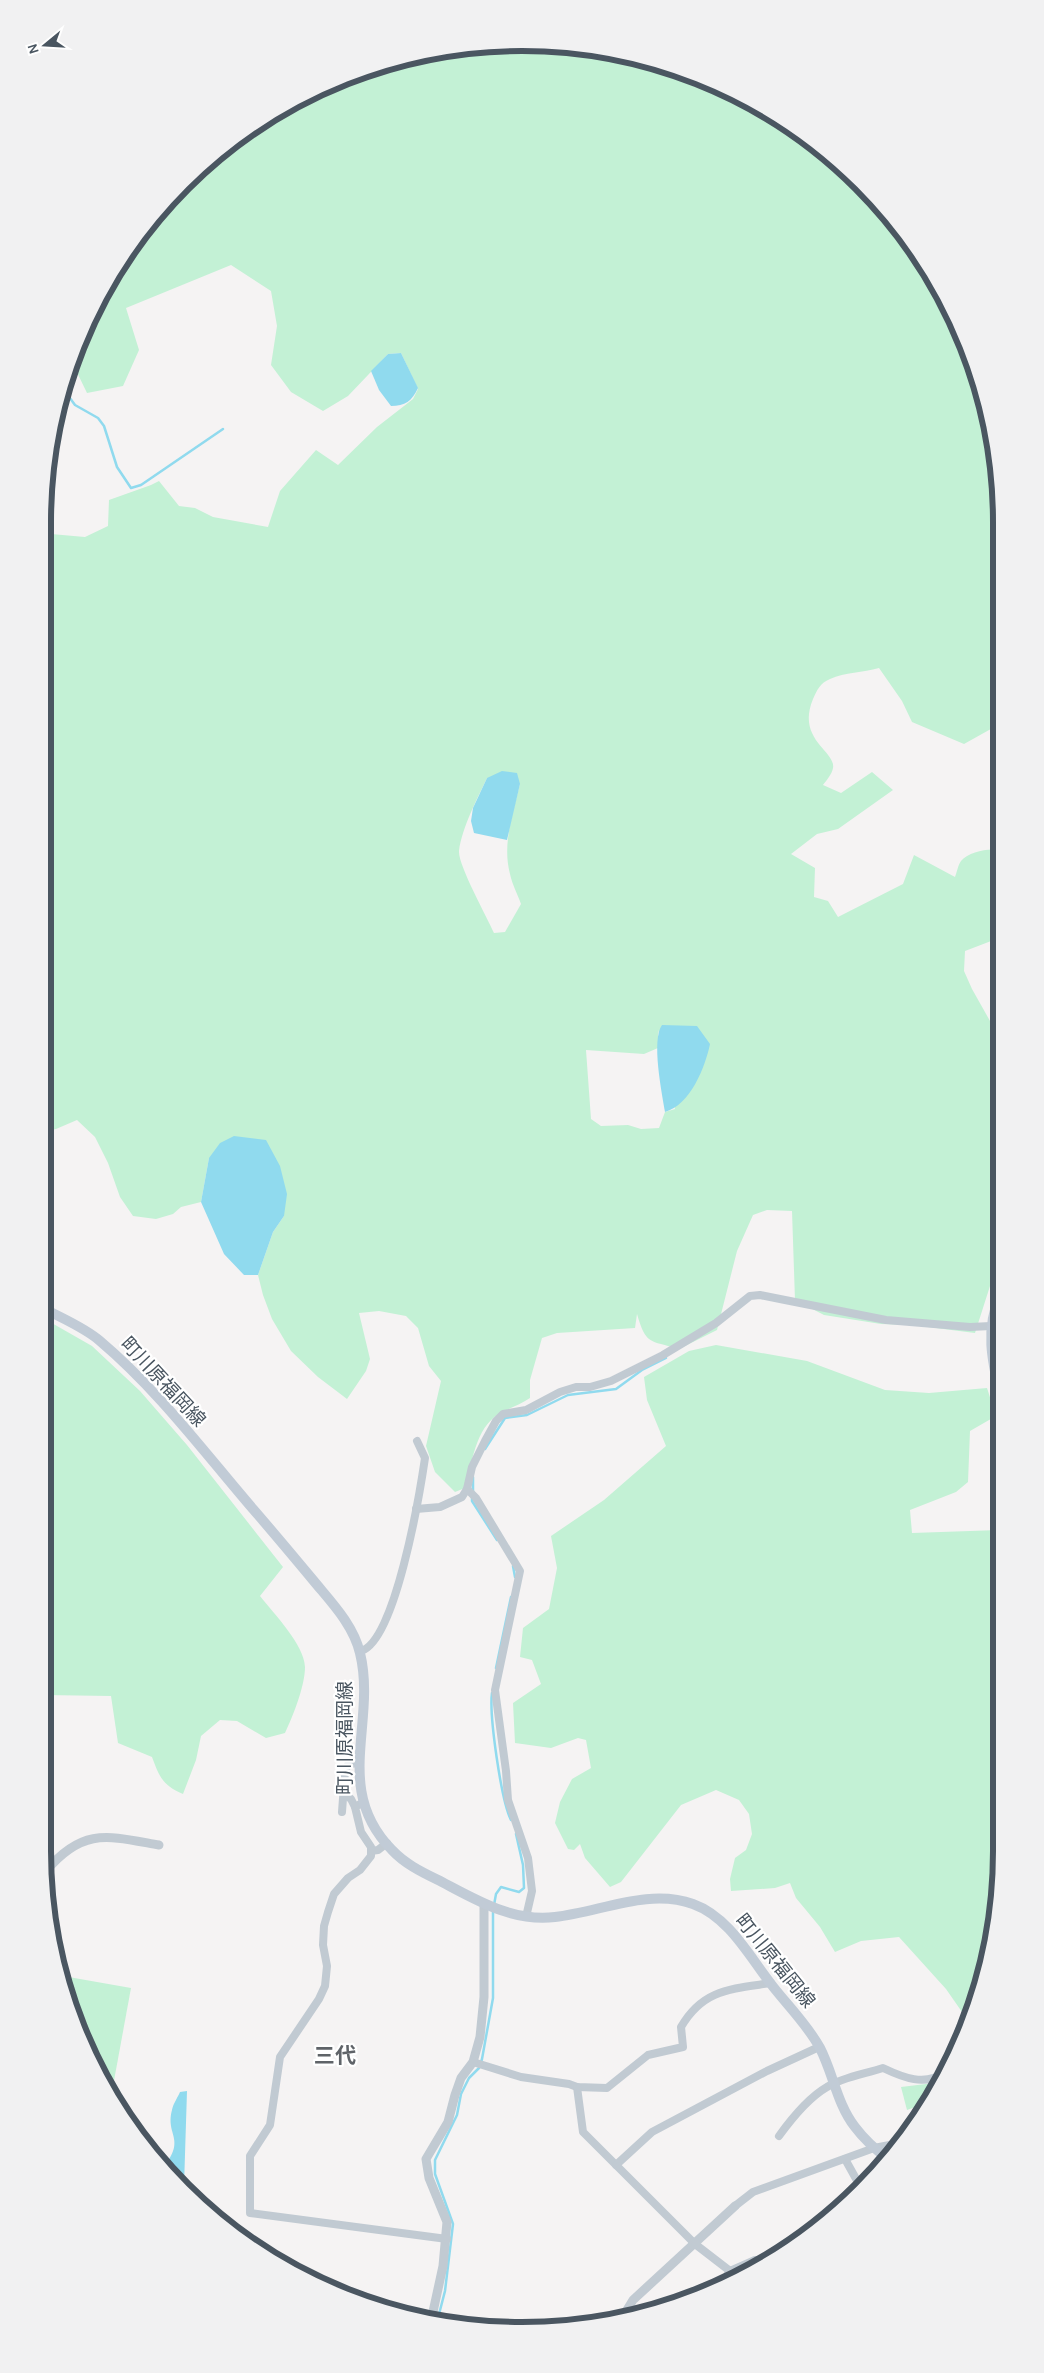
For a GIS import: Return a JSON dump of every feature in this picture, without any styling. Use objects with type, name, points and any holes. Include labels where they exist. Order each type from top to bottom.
[{"type":"main road","name":"町川原福岡線","points":[[51,1313],[96,1338],[132,1369],[282,1542],[350,1629],[360,1651],[363,1693],[358,1805],[386,1843],[409,1865],[484,1904],[526,1917],[554,1917],[651,1899],[674,1899],[695,1904],[714,1916],[734,1934],[819,2047],[843,2107],[854,2126],[882,2154]]},
{"type":"main road","points":[[993,1317],[990,1326],[993,1358]]},
{"type":"street","points":[[416,1509],[447,1505],[462,1496],[467,1490],[472,1467],[496,1421],[503,1414],[526,1410],[560,1392],[576,1387],[590,1387],[611,1381],[663,1355],[716,1322],[750,1296],[784,1300],[886,1320],[970,1327],[990,1326]]},
{"type":"street","points":[[360,1651],[367,1650],[374,1641],[401,1579],[425,1458],[418,1441]]},
{"type":"street","points":[[467,1490],[476,1498],[520,1571],[494,1690],[506,1771],[508,1800],[528,1858],[532,1891],[526,1917]]},
{"type":"street","points":[[342,1812],[345,1771],[349,1764],[360,1764]]},
{"type":"street","points":[[343,1793],[358,1805],[361,1832],[371,1847],[371,1856],[360,1870],[348,1878],[334,1894],[324,1926],[323,1945],[327,1966],[325,1986],[319,2000],[280,2057],[270,2126],[250,2156],[250,2213],[447,2239]]},
{"type":"street","points":[[51,1866],[66,1851],[90,1839],[119,1838],[160,1845]]},
{"type":"street","points":[[371,1851],[378,1850],[386,1843]]},
{"type":"street","points":[[433,2313],[442,2274],[447,2239],[447,2222],[429,2178],[426,2159],[448,2122],[461,2078],[473,2062],[480,2037],[484,1997],[484,1904]]},
{"type":"street","points":[[473,2062],[521,2077],[570,2084],[577,2087],[607,2088],[648,2055],[683,2047],[681,2027],[690,2011],[710,1996],[732,1989],[771,1983]]},
{"type":"street","points":[[616,2165],[652,2132],[698,2105],[819,2047]]},
{"type":"street","points":[[779,2136],[792,2117],[826,2087],[834,2083],[883,2068],[920,2081],[933,2080]]},
{"type":"street","points":[[577,2087],[582,2132],[694,2244],[730,2271]]},
{"type":"street","points":[[627,2310],[633,2300],[735,2206],[753,2192],[874,2148],[889,2145]]},
{"type":"street","points":[[845,2159],[857,2181]]},
{"type":"street","points":[[728,2274],[730,2271],[755,2260]]},
{"type":"green space","points":[[522,51],[583,55],[644,67],[702,87],[757,114],[809,149],[855,189],[895,235],[930,287],[957,342],[977,400],[984,430],[992,491],[993,728],[964,744],[912,722],[902,701],[879,668],[842,675],[827,681],[821,685],[816,693],[809,713],[809,725],[813,734],[832,762],[833,768],[823,785],[841,793],[872,772],[893,790],[838,829],[817,834],[791,854],[815,868],[814,897],[828,901],[838,917],[903,884],[914,855],[955,877],[964,858],[973,853],[993,850],[993,940],[965,951],[964,971],[972,989],[990,1021],[993,1023],[993,1100],[991,1110],[993,1120],[993,1280],[975,1333],[912,1325],[881,1324],[824,1315],[795,1300],[792,1211],[767,1210],[753,1215],[737,1251],[717,1330],[679,1349],[650,1340],[643,1331],[637,1314],[635,1328],[557,1333],[542,1338],[530,1380],[530,1398],[491,1420],[476,1447],[465,1488],[455,1492],[435,1472],[426,1446],[441,1381],[429,1366],[418,1328],[406,1316],[379,1311],[359,1313],[370,1359],[366,1371],[347,1399],[318,1377],[291,1351],[272,1319],[263,1295],[258,1275],[273,1232],[284,1216],[209,1158],[201,1202],[181,1207],[173,1214],[156,1219],[133,1216],[120,1197],[108,1163],[95,1137],[77,1120],[51,1130],[51,534],[85,537],[108,526],[109,500],[159,481],[179,506],[195,508],[213,517],[268,527],[280,491],[316,450],[338,465],[377,427],[413,399],[418,389],[401,353],[388,354],[348,396],[323,411],[291,392],[271,365],[277,326],[271,291],[231,265],[126,308],[139,350],[123,386],[87,393],[76,371],[100,314],[131,260],[149,235],[189,189],[235,149],[287,114],[342,87],[400,67],[461,55]],"holes":[[[487,778],[520,784],[509,829],[507,851],[511,878],[521,904],[505,932],[494,933],[468,879],[459,851],[467,823]],[[658,1030],[675,1109],[665,1112],[659,1128],[641,1129],[628,1125],[601,1126],[591,1119],[586,1050],[644,1054],[658,1048]]]},
{"type":"green space","points":[[51,1323],[92,1346],[140,1391],[187,1445],[283,1567],[260,1596],[294,1639],[300,1649],[305,1667],[298,1701],[285,1733],[266,1738],[237,1721],[220,1720],[201,1736],[196,1760],[183,1794],[166,1784],[157,1770],[152,1757],[118,1743],[111,1696],[51,1695]]},
{"type":"green space","points":[[716,1345],[807,1361],[885,1390],[929,1393],[987,1388],[993,1407],[993,1418],[970,1431],[968,1482],[956,1492],[910,1510],[912,1533],[993,1530],[992,1882],[984,1943],[977,1973],[963,2014],[946,1989],[899,1937],[861,1941],[835,1952],[820,1927],[796,1898],[790,1883],[775,1888],[731,1891],[730,1879],[735,1858],[746,1850],[752,1834],[749,1814],[739,1800],[716,1790],[681,1805],[621,1882],[610,1887],[585,1858],[580,1844],[574,1850],[568,1849],[555,1823],[560,1802],[572,1779],[591,1768],[586,1740],[578,1738],[551,1748],[515,1743],[513,1703],[541,1684],[532,1660],[520,1657],[523,1628],[549,1609],[557,1568],[551,1536],[604,1500],[666,1446],[647,1400],[644,1377],[689,1351]]},
{"type":"green space","points":[[993,1449],[993,1477],[990,1450]]},
{"type":"green space","points":[[68,1977],[131,1988],[113,2085],[87,2031]]},
{"type":"green space","points":[[931,2083],[917,2106],[907,2110],[901,2087]]},
{"type":"water","points":[[401,353],[418,388],[408,402],[391,406],[379,390],[371,371],[388,354]]},
{"type":"water","points":[[502,771],[517,773],[520,784],[507,840],[474,833],[471,821],[473,808],[487,778]]},
{"type":"water","points":[[662,1025],[697,1026],[710,1044],[700,1074],[689,1094],[674,1108],[665,1112],[657,1054],[657,1042]]},
{"type":"water","points":[[234,1136],[266,1140],[280,1166],[287,1194],[284,1216],[273,1232],[258,1275],[244,1275],[224,1254],[201,1202],[209,1158],[220,1143]]},
{"type":"water","points":[[187,2091],[184,2179],[168,2161],[174,2150],[175,2143],[171,2119],[173,2108],[180,2092]]},
{"type":"waterway","points":[[68,396],[75,405],[98,418],[104,426],[117,467],[131,488],[141,485],[223,429]]},
{"type":"waterway","points":[[485,1449],[505,1418],[527,1415],[568,1395],[616,1389],[642,1370],[666,1358]]},
{"type":"waterway","points":[[473,1477],[473,1492]]},
{"type":"waterway","points":[[472,1497],[472,1501],[497,1540]]},
{"type":"waterway","points":[[513,1566],[515,1577]]},
{"type":"waterway","points":[[496,1668],[511,1597]]},
{"type":"waterway","points":[[492,1693],[492,1719],[497,1757],[503,1795],[511,1820]]},
{"type":"waterway","points":[[494,1905],[496,1894],[501,1887],[519,1892],[524,1888],[523,1865],[516,1834]]},
{"type":"waterway","points":[[439,2314],[445,2291],[453,2224],[435,2174],[435,2160],[457,2115],[461,2094],[469,2078],[479,2068],[482,2059],[493,1998],[493,1911]]},
{"type":"district","name":"三代","points":[[335,2056]]}]
